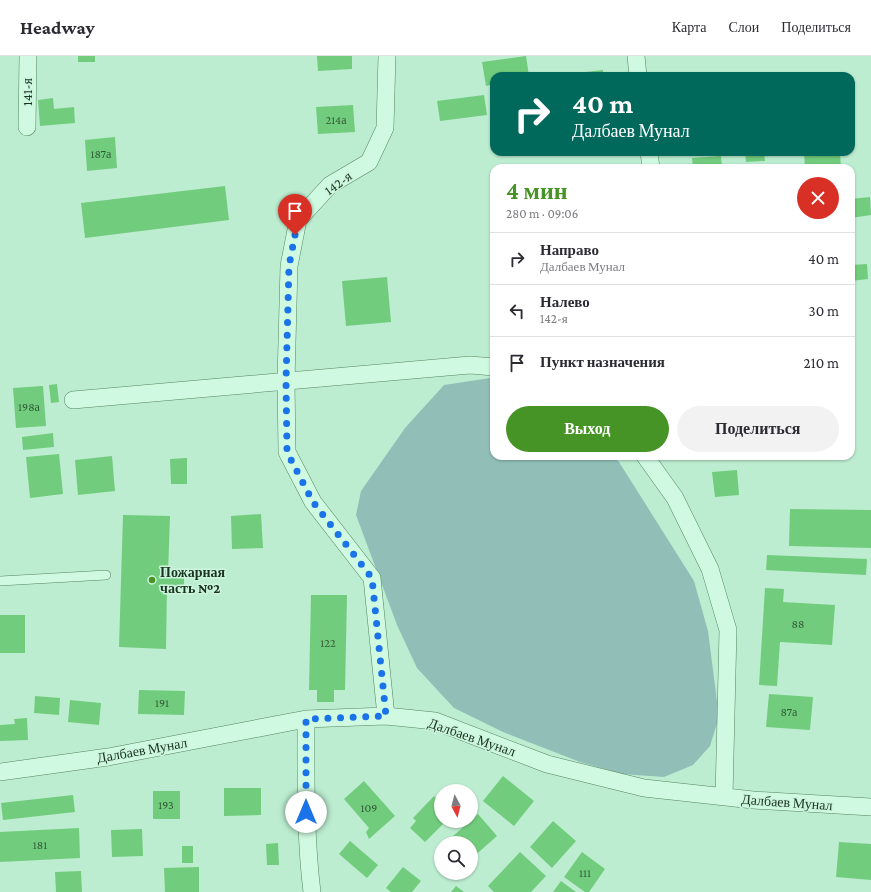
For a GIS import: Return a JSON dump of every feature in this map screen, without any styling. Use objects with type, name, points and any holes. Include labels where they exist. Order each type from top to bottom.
[{"type":"street","name":"141-я","points":[[27,127],[28,56]]},
{"type":"street","name":"142-я","points":[[386,716],[372,578],[313,502],[287,452],[286,381],[289,266],[298,220],[330,185],[369,162],[385,128],[387,56]]},
{"type":"street","points":[[636,56],[638,72]]},
{"type":"street","points":[[73,400],[470,364],[490,366]]},
{"type":"street","points":[[648,460],[675,498],[710,569],[728,630],[724,797]]},
{"type":"street","name":"Далбаев Мунал","points":[[0,772],[108,757],[306,719],[386,716],[435,722],[547,764],[644,788],[753,800],[871,807]]},
{"type":"street","points":[[306,719],[306,812],[308,861],[312,892]]},
{"type":"lane","points":[[0,581],[106,575]]},
{"type":"shaded area","points":[[490,378],[490,460],[617,460],[619,462],[694,581],[708,631],[719,717],[710,746],[693,765],[664,777],[622,774],[580,762],[503,732],[454,708],[417,668],[397,625],[356,515],[361,491],[405,428],[444,385]]},
{"type":"building","points":[[78,56],[95,56],[95,62],[78,62]]},
{"type":"building","points":[[317,56],[352,56],[352,69],[318,71]]},
{"type":"building","points":[[526,56],[528,72],[490,72],[490,85],[486,86],[482,62]]},
{"type":"building","points":[[603,70],[603,72],[586,72]]},
{"type":"building","points":[[484,95],[487,115],[440,121],[437,101]]},
{"type":"building","points":[[53,98],[54,109],[74,107],[75,123],[40,126],[38,100]]},
{"type":"building","points":[[353,105],[355,132],[318,134],[316,107]]},
{"type":"building","points":[[115,137],[117,168],[87,171],[85,140]]},
{"type":"building","points":[[721,156],[722,164],[693,164],[692,158]]},
{"type":"building","points":[[745,156],[764,156],[765,161],[746,162]]},
{"type":"building","points":[[804,156],[840,156],[841,164],[805,164]]},
{"type":"building","points":[[225,186],[229,220],[85,238],[81,203]]},
{"type":"building","points":[[870,197],[871,215],[855,217],[855,199]]},
{"type":"building","points":[[867,264],[868,279],[855,281],[855,265]]},
{"type":"building","points":[[387,277],[391,322],[346,326],[342,281]]},
{"type":"building","points":[[57,384],[59,402],[51,403],[49,385]]},
{"type":"building","points":[[43,386],[46,426],[16,428],[13,388]]},
{"type":"building","points":[[53,433],[54,447],[23,450],[22,437]]},
{"type":"building","points":[[59,454],[63,494],[30,498],[26,457]]},
{"type":"building","points":[[112,456],[115,491],[78,495],[75,460]]},
{"type":"building","points":[[187,458],[187,484],[171,484],[170,459]]},
{"type":"building","points":[[737,470],[739,495],[715,497],[712,472]]},
{"type":"building","points":[[790,509],[871,510],[871,548],[789,546]]},
{"type":"building","points":[[261,514],[263,548],[232,549],[231,516]]},
{"type":"building","name":"Пожарная часть №2","points":[[123,515],[170,516],[168,574],[184,575],[184,586],[167,585],[166,649],[119,647]]},
{"type":"building","points":[[767,555],[867,559],[866,575],[766,570]]},
{"type":"building","points":[[765,588],[784,589],[783,602],[835,605],[832,645],[780,642],[777,686],[759,685]]},
{"type":"building","points":[[311,595],[347,595],[345,690],[334,690],[334,702],[317,702],[317,690],[309,690]]},
{"type":"building","points":[[0,615],[25,615],[25,653],[0,653]]},
{"type":"building","points":[[139,690],[185,691],[184,715],[138,714]]},
{"type":"building","points":[[769,694],[813,697],[810,730],[766,727]]},
{"type":"building","points":[[35,696],[60,698],[59,715],[34,713]]},
{"type":"building","points":[[70,700],[101,703],[99,725],[68,722]]},
{"type":"building","points":[[27,718],[28,740],[0,741],[0,725],[15,724],[14,719]]},
{"type":"building","points":[[503,776],[534,801],[514,826],[483,801]]},
{"type":"building","points":[[364,781],[395,816],[369,839],[366,832],[369,828],[344,799]]},
{"type":"building","points":[[224,788],[261,788],[261,815],[224,816]]},
{"type":"building","points":[[153,791],[180,791],[180,819],[153,819]]},
{"type":"building","points":[[73,795],[75,812],[3,820],[1,803]]},
{"type":"building","points":[[434,796],[434,828],[439,828],[425,842],[410,828],[416,821],[413,818]]},
{"type":"building","points":[[478,814],[497,836],[478,853],[478,836],[453,836],[462,828],[478,828]]},
{"type":"building","points":[[553,821],[576,841],[552,868],[530,847]]},
{"type":"building","points":[[79,828],[80,858],[0,862],[0,832]]},
{"type":"building","points":[[142,829],[143,856],[112,857],[111,830]]},
{"type":"building","points":[[350,841],[378,865],[367,878],[339,854]]},
{"type":"building","points":[[839,842],[871,844],[871,880],[836,877]]},
{"type":"building","points":[[278,843],[279,865],[267,865],[266,844]]},
{"type":"building","points":[[182,846],[193,846],[193,863],[182,863]]},
{"type":"building","points":[[520,852],[546,876],[531,892],[494,892],[488,886]]},
{"type":"building","points":[[582,852],[605,869],[589,892],[585,892],[564,877]]},
{"type":"building","points":[[199,867],[199,892],[165,892],[164,868]]},
{"type":"building","points":[[403,867],[421,881],[412,892],[391,892],[386,888]]},
{"type":"building","points":[[81,871],[82,892],[56,892],[55,872]]},
{"type":"building","points":[[561,881],[576,892],[553,892]]},
{"type":"building","points":[[456,886],[464,892],[451,892]]},
{"type":"place","name":"Пожарная часть №2","points":[[152,580]]},
{"type":"route","points":[[295,235],[289,266],[286,381],[287,452],[313,502],[372,578],[386,716],[306,719],[306,812]]}]
